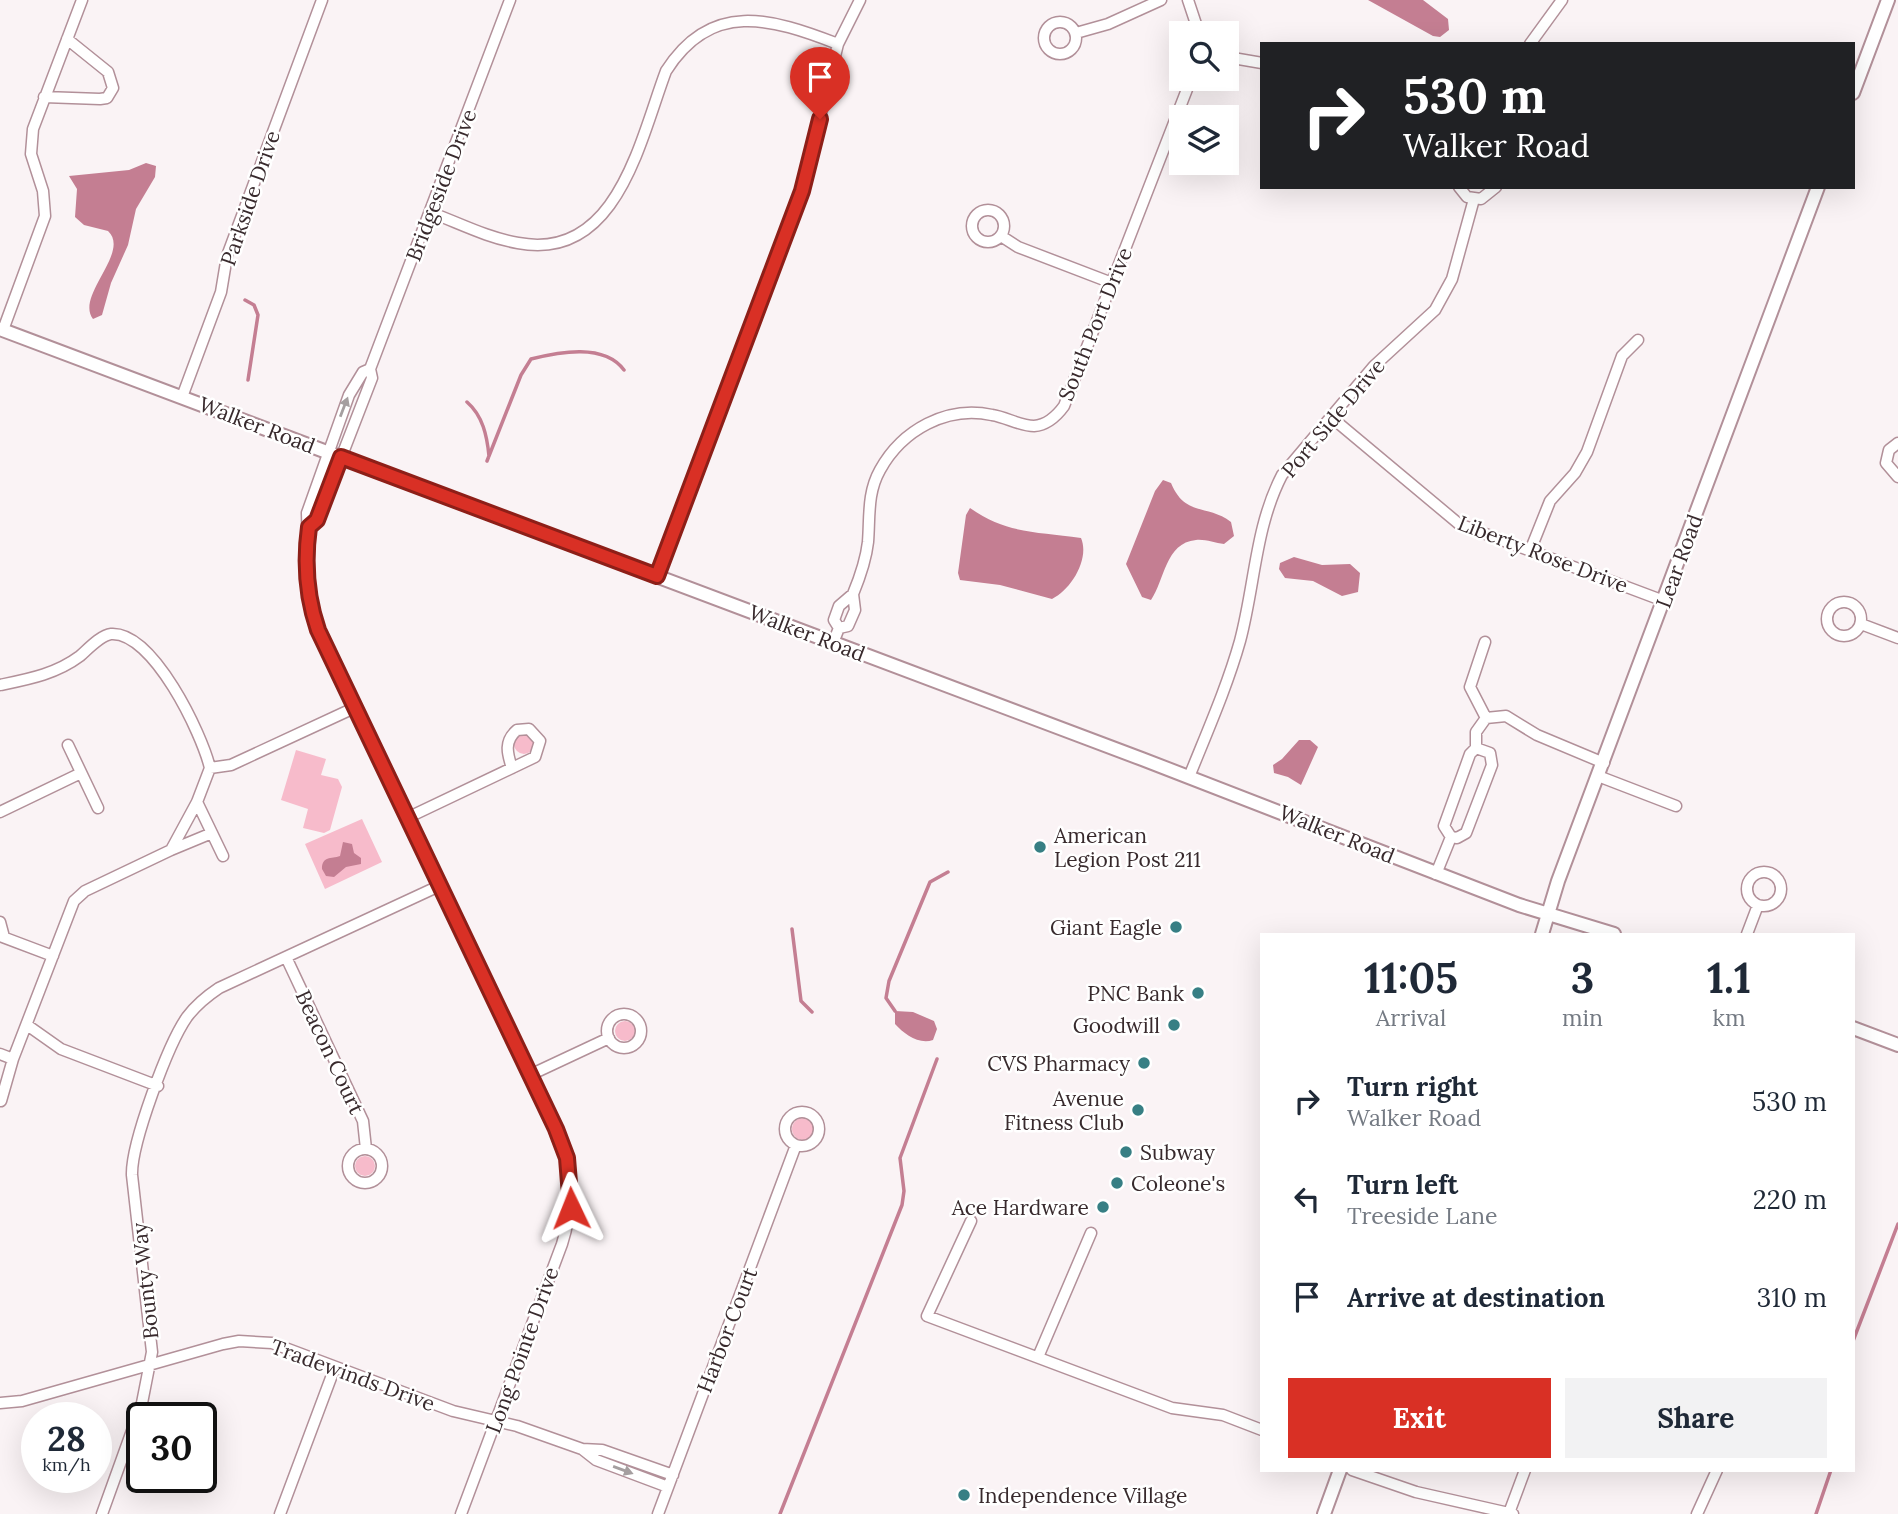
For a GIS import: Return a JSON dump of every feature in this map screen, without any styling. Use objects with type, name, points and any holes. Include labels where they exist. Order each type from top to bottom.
[{"type":"street","points":[[2,329],[44,216],[43,191],[33,166],[31,141],[44,97],[82,0]]},
{"type":"street","name":"Parkside Drive","points":[[182,397],[221,292],[227,256],[322,0]]},
{"type":"street","name":"Bridgeside Drive","points":[[335,455],[372,378],[370,369],[432,213],[510,0]]},
{"type":"street","points":[[657,576],[802,191],[838,44],[860,0]]},
{"type":"street","points":[[1076,33],[1108,24],[1161,0]]},
{"type":"street","points":[[1188,0],[1195,21]]},
{"type":"street","points":[[1531,42],[1559,4],[1546,0]]},
{"type":"street","points":[[1855,88],[1888,0]]},
{"type":"street","points":[[432,213],[518,243],[542,245],[566,240],[595,224],[616,199],[666,71],[675,57],[698,34],[720,23],[760,18],[838,44]]},
{"type":"street","points":[[44,97],[100,99],[107,97],[113,88],[108,72],[67,39]]},
{"type":"street","points":[[1239,59],[1260,63]]},
{"type":"street","name":"South Port Drive","points":[[839,628],[848,626],[853,616],[853,593],[867,551],[871,490],[889,456],[912,433],[935,420],[956,414],[992,415],[1029,426],[1051,421],[1067,401],[1186,91]]},
{"type":"street","points":[[1462,189],[1474,199],[1487,197],[1494,189]]},
{"type":"street","name":"Lear Road","points":[[1542,933],[1598,776],[1817,189]]},
{"type":"street","name":"Port Side Drive","points":[[1189,777],[1241,638],[1270,501],[1282,475],[1374,366],[1413,333],[1441,301],[1457,265],[1474,199]]},
{"type":"street","points":[[1001,236],[1018,247],[1112,283]]},
{"type":"street","name":"Walker Road","points":[[2,329],[1189,777],[1436,874],[1611,933]]},
{"type":"street","points":[[1530,551],[1550,500],[1575,473],[1587,452],[1622,356],[1638,340]]},
{"type":"street","name":"Bridgeside Drive","points":[[335,455],[352,387],[363,372],[370,369]]},
{"type":"street","name":"Liberty Rose Drive","points":[[1331,417],[1458,524],[1664,601]]},
{"type":"street","points":[[1898,443],[1889,450],[1886,463],[1898,477]]},
{"type":"street","name":"Long Pointe Drive","points":[[335,455],[317,520],[309,527],[305,564],[310,603],[318,630],[567,1158],[571,1208],[562,1244],[461,1514]]},
{"type":"street","name":"South Port Drive","points":[[839,628],[834,620],[839,606],[853,593]]},
{"type":"street","points":[[1861,624],[1898,638]]},
{"type":"street","name":"South Port Drive","points":[[833,643],[839,628]]},
{"type":"street","points":[[0,685],[61,668],[106,636],[122,637],[150,656],[172,686],[202,741],[210,768],[197,802],[171,850]]},
{"type":"street","points":[[1485,642],[1470,687],[1486,718]]},
{"type":"street","points":[[210,768],[231,765],[354,708]]},
{"type":"street","points":[[1476,748],[1490,753],[1492,765],[1466,833],[1457,838],[1451,837],[1444,826],[1470,754],[1476,748],[1476,732],[1486,718],[1506,716],[1537,735],[1604,763]]},
{"type":"street","points":[[68,745],[98,808]]},
{"type":"street","points":[[407,818],[512,768]]},
{"type":"street","points":[[0,812],[81,773]]},
{"type":"street","points":[[1598,776],[1676,806]]},
{"type":"street","points":[[197,802],[223,856]]},
{"type":"street","points":[[1,1101],[13,1059],[75,901],[81,894],[212,833]]},
{"type":"street","points":[[1436,874],[1451,837]]},
{"type":"street","name":"Bounty Way","points":[[102,1514],[142,1403],[153,1339],[132,1167],[136,1143],[179,1032],[198,1005],[219,988],[439,886]]},
{"type":"street","points":[[1747,933],[1758,905]]},
{"type":"street","points":[[0,922],[2,936],[53,956]]},
{"type":"street","name":"Beacon Court","points":[[286,957],[363,1121],[366,1149]]},
{"type":"street","points":[[27,1026],[61,1049],[158,1086]]},
{"type":"street","points":[[1855,1029],[1898,1045]]},
{"type":"street","points":[[530,1075],[609,1038]]},
{"type":"street","points":[[0,1054],[13,1059]]},
{"type":"street","name":"Harbor Court","points":[[658,1514],[796,1145]]},
{"type":"street","points":[[971,1221],[927,1316],[1172,1408],[1223,1415],[1260,1429]]},
{"type":"street","points":[[1038,1357],[1091,1233]]},
{"type":"street","name":"Tradewinds Drive","points":[[0,1403],[22,1401],[223,1344],[256,1340],[272,1343],[445,1408],[496,1421],[582,1449],[602,1451],[673,1475]]},
{"type":"street","points":[[280,1514],[335,1367]]},
{"type":"street","name":"Tradewinds Drive","points":[[582,1449],[596,1460],[668,1487]]},
{"type":"street","points":[[1324,1514],[1339,1472]]},
{"type":"street","points":[[1358,1472],[1416,1492],[1511,1513],[1524,1472]]},
{"type":"street","points":[[1697,1514],[1716,1472]]},
{"type":"shaded area","points":[[1368,0],[1423,0],[1448,19],[1449,30],[1440,37],[1433,36]]},
{"type":"shaded area","points":[[146,163],[156,166],[155,177],[136,209],[128,245],[111,283],[102,315],[93,319],[89,309],[91,298],[109,262],[113,240],[108,231],[84,225],[75,217],[77,189],[69,176],[129,170]]},
{"type":"shaded area","points":[[1163,480],[1171,483],[1177,494],[1190,506],[1214,513],[1231,522],[1234,536],[1224,544],[1196,540],[1178,548],[1167,564],[1151,600],[1142,597],[1126,564],[1155,491]]},
{"type":"shaded area","points":[[970,508],[1011,528],[1081,538],[1081,564],[1066,589],[1052,599],[1000,585],[960,580],[958,573],[966,515]]},
{"type":"shaded area","points":[[1294,557],[1322,565],[1350,564],[1360,573],[1358,592],[1342,596],[1313,581],[1285,578],[1279,569],[1280,563]]},
{"type":"shaded area","points":[[524,734],[531,737],[534,744],[531,751],[524,754],[517,751],[514,744],[517,737]]},
{"type":"shaded area","points":[[1299,740],[1310,740],[1318,747],[1301,785],[1274,773],[1273,765]]},
{"type":"shaded area","points":[[296,750],[326,759],[321,775],[338,779],[342,787],[330,830],[324,833],[303,828],[308,809],[281,800]]},
{"type":"shaded area","points":[[362,819],[382,862],[325,889],[305,844]]},
{"type":"shaded area","points":[[343,842],[352,844],[354,853],[361,858],[361,864],[346,867],[334,877],[326,876],[322,869],[324,862],[340,856]]},
{"type":"shaded area","points":[[895,1011],[913,1012],[934,1021],[937,1029],[933,1040],[912,1038],[895,1024]]},
{"type":"shaded area","points":[[625,1021],[632,1024],[635,1031],[632,1038],[625,1041],[618,1038],[615,1031],[618,1024]]},
{"type":"shaded area","points":[[803,1118],[811,1121],[814,1129],[811,1137],[803,1140],[795,1137],[792,1129],[795,1121]]},
{"type":"shaded area","points":[[361,1156],[369,1156],[375,1166],[369,1176],[361,1176],[355,1170],[355,1162]]},
{"type":"waterway","points":[[245,300],[254,305],[258,315],[248,380]]},
{"type":"waterway","points":[[487,461],[521,375],[531,359],[567,352],[593,353],[615,361],[624,370]]},
{"type":"waterway","points":[[467,402],[483,427],[489,456]]},
{"type":"waterway","points":[[895,1011],[886,998],[889,981],[930,882],[948,872]]},
{"type":"waterway","points":[[792,929],[801,1001],[812,1012]]},
{"type":"waterway","points":[[780,1514],[902,1205],[904,1191],[900,1158],[937,1059]]},
{"type":"waterway","points":[[1855,1336],[1898,1224]]},
{"type":"waterway","points":[[1816,1514],[1830,1472]]},
{"type":"place","name":"American Legion Post 211","points":[[1040,847]]},
{"type":"place","name":"Giant Eagle","points":[[1176,927]]},
{"type":"place","name":"PNC Bank","points":[[1198,993]]},
{"type":"place","name":"Goodwill","points":[[1174,1025]]},
{"type":"place","name":"CVS Pharmacy","points":[[1144,1063]]},
{"type":"place","name":"Avenue Fitness Club","points":[[1138,1110]]},
{"type":"place","name":"Subway","points":[[1126,1152]]},
{"type":"place","name":"Coleone's","points":[[1117,1183]]},
{"type":"place","name":"Ace Hardware","points":[[1103,1207]]},
{"type":"place","name":"Independence Village","points":[[964,1495]]},
{"type":"route","points":[[571,1208],[571,1183],[564,1147],[318,630],[310,603],[305,564],[309,527],[317,520],[341,457],[657,576],[802,191],[820,119]]}]
